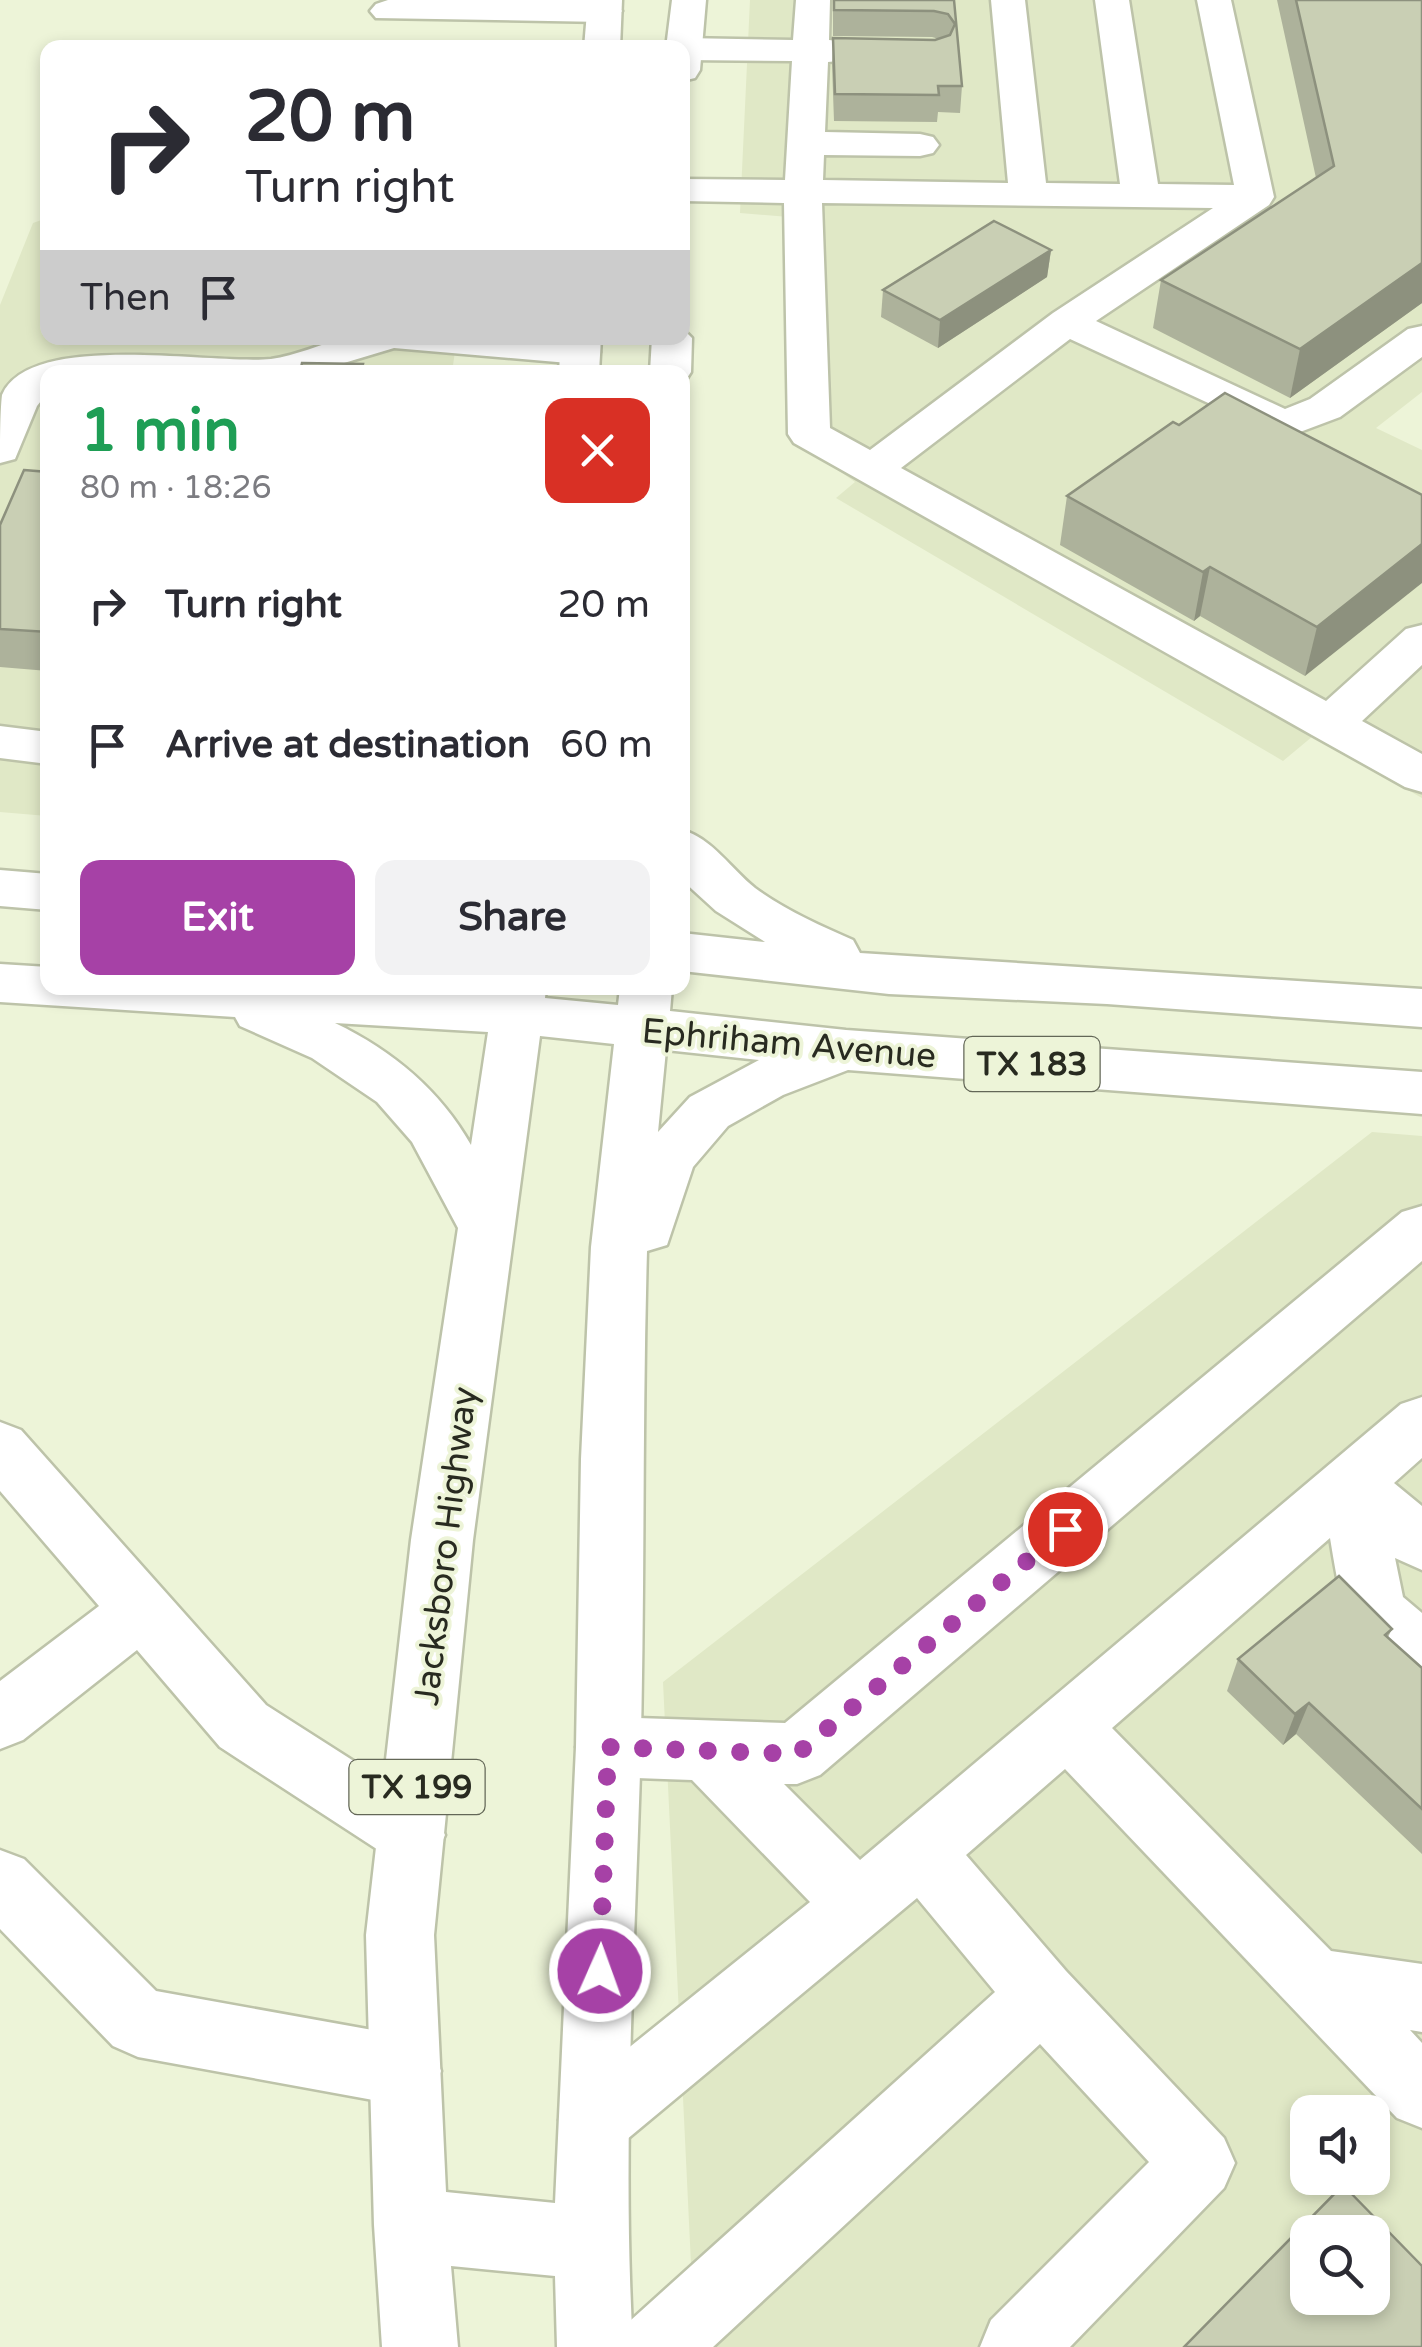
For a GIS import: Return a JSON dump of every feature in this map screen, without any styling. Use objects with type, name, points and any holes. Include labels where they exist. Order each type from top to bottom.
[{"type":"main road","points":[[685,40],[688,0]]},
{"type":"main road","points":[[813,0],[803,191],[809,434],[1422,775]]},
{"type":"main road","points":[[1008,0],[1028,194]]},
{"type":"main road","points":[[1112,0],[1141,196]]},
{"type":"main road","points":[[1214,0],[1243,124],[1255,197]]},
{"type":"main road","points":[[388,10],[604,6],[602,40]]},
{"type":"main road","points":[[690,59],[810,50],[880,51]]},
{"type":"main road","points":[[805,144],[920,145]]},
{"type":"main road","points":[[690,190],[1255,197]]},
{"type":"main road","points":[[872,469],[1067,322],[1255,197]]},
{"type":"main road","points":[[1067,322],[1336,453]]},
{"type":"main road","points":[[1284,425],[1325,408],[1422,338]]},
{"type":"main road","points":[[297,365],[364,345]]},
{"type":"main road","points":[[479,345],[580,354]]},
{"type":"main road","points":[[0,450],[19,398],[40,381]]},
{"type":"main road","points":[[1328,724],[1422,640]]},
{"type":"main road","points":[[0,742],[40,747]]},
{"type":"main road","points":[[690,856],[714,885],[777,929],[889,975]]},
{"type":"main road","points":[[0,888],[40,891]]},
{"type":"main road","name":"TX 183","points":[[690,953],[889,975],[1422,1008]]},
{"type":"main road","points":[[0,983],[40,986]]},
{"type":"main road","name":"TX 183","points":[[175,995],[518,1001]]},
{"type":"main road","points":[[222,998],[312,1034],[366,1063],[400,1090],[432,1128],[488,1230]]},
{"type":"main road","name":"Ephriham Avenue","points":[[518,1001],[644,1009],[846,1050],[1422,1093]]},
{"type":"main road","name":"Jacksboro Highway","points":[[420,2347],[411,2225],[400,1935],[442,1540],[518,1001]]},
{"type":"main road","points":[[595,2347],[590,2242],[608,1747],[611,1459],[619,1247],[644,1009]]},
{"type":"main road","points":[[611,1459],[651,1200],[663,1164],[679,1138],[720,1104],[771,1075],[846,1050]]},
{"type":"main road","points":[[608,1747],[797,1754],[1422,1228]]},
{"type":"main road","points":[[595,2120],[921,1852],[1422,1422]]},
{"type":"main road","points":[[0,1448],[243,1726],[412,1835]]},
{"type":"main road","points":[[1351,1483],[1422,1543]]},
{"type":"main road","points":[[1351,1483],[1374,1611],[1422,1652]]},
{"type":"main road","points":[[0,1718],[142,1610]]},
{"type":"main road","points":[[1067,1726],[1422,2094]]},
{"type":"main road","points":[[707,1751],[858,1905]]},
{"type":"main road","points":[[921,1852],[1042,1995],[1199,2163],[1018,2347]]},
{"type":"main road","points":[[0,1882],[138,2022],[406,2071]]},
{"type":"main road","points":[[1314,1982],[1422,1998]]},
{"type":"main road","points":[[658,2347],[1042,1995]]},
{"type":"main road","points":[[411,2225],[590,2242]]},
{"type":"shaded area","points":[[750,0],[1422,0],[1422,392],[1376,428],[1422,450],[1422,798],[1313,736],[1283,761],[836,498],[855,482],[791,437],[785,418],[789,217],[740,213]]},
{"type":"shaded area","points":[[40,220],[40,345],[456,345],[453,365],[40,365],[40,815],[0,812],[0,305],[33,223]]},
{"type":"shaded area","points":[[1372,1132],[1422,1136],[1422,2347],[695,2347],[663,1682]]},
{"type":"building","points":[[834,0],[954,0],[962,86],[938,86],[939,95],[835,94],[833,38],[935,40],[950,35],[955,24],[948,14],[934,11],[834,10]]},
{"type":"building","points":[[1296,0],[1422,0],[1422,263],[1300,349],[1161,280],[1334,166]]},
{"type":"building","points":[[994,221],[1051,250],[940,320],[883,290]]},
{"type":"building","points":[[302,363],[363,364],[363,365]]},
{"type":"building","points":[[1225,393],[1422,495],[1422,544],[1317,627],[1210,567],[1203,572],[1067,496],[1173,422],[1179,425]]},
{"type":"building","points":[[24,470],[40,471],[40,632],[0,629],[0,525]]},
{"type":"building","points":[[1339,1576],[1392,1629],[1385,1635],[1422,1668],[1422,1809],[1309,1703],[1295,1714],[1238,1659]]},
{"type":"building","points":[[1333,2195],[1353,2195],[1372,2215],[1314,2215]]},
{"type":"building","points":[[1390,2233],[1422,2266],[1422,2347],[1184,2347],[1290,2239],[1290,2315],[1390,2315]]},
{"type":"route","points":[[600,1971],[608,1747],[797,1754],[1065,1529]]}]
